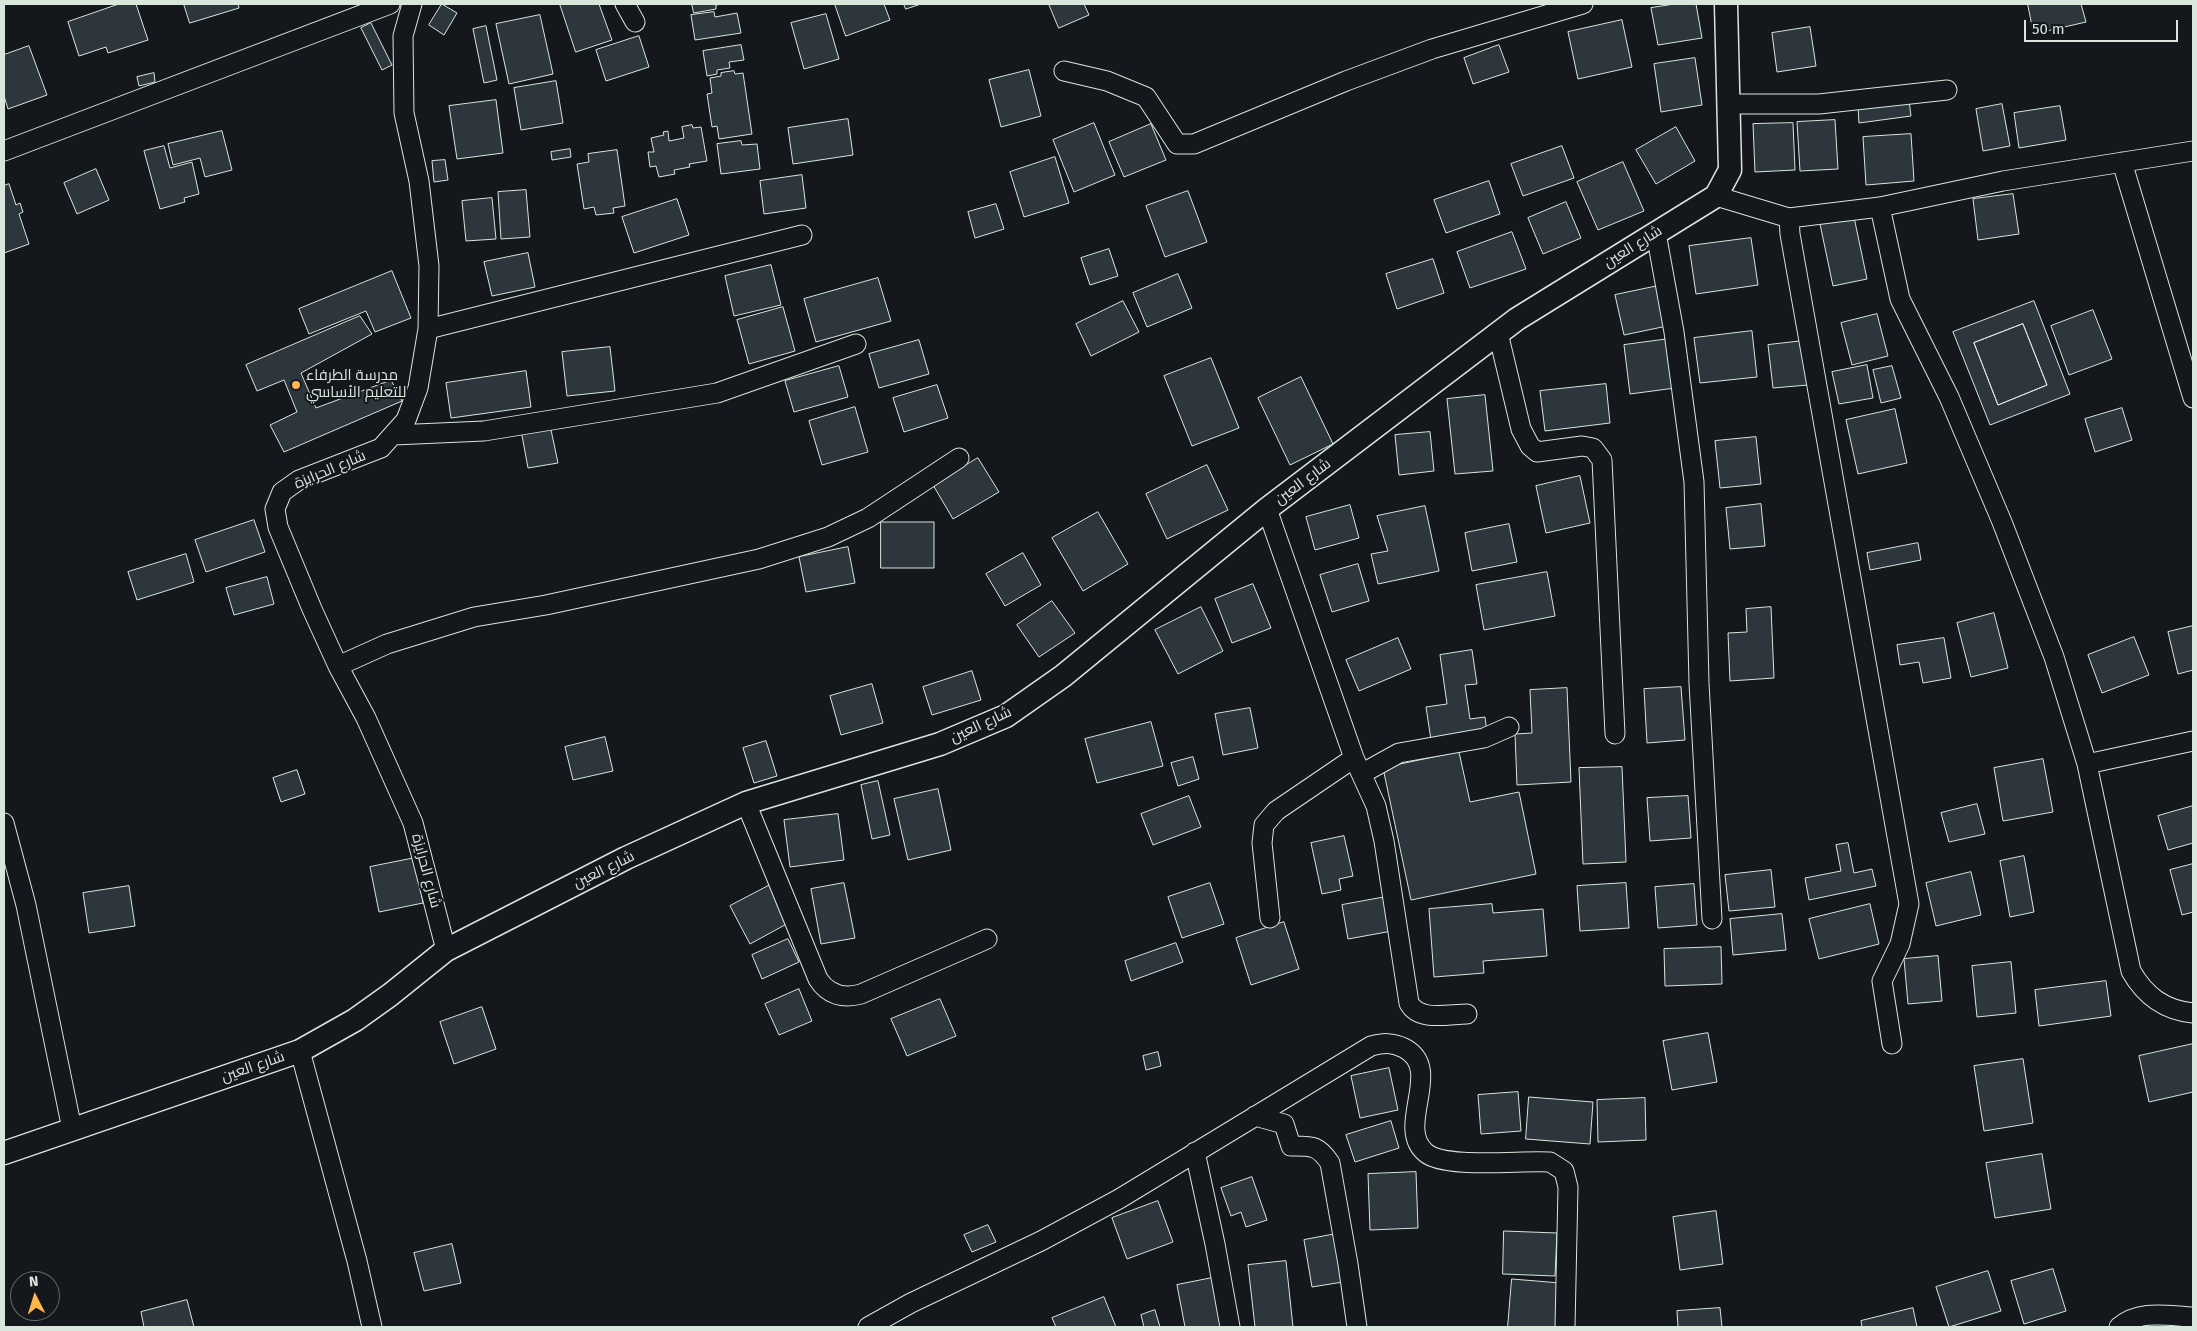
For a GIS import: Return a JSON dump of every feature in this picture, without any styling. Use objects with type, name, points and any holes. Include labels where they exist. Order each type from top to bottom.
[{"type":"street","points":[[4,150],[390,4]]},
{"type":"street","name":"شارع الحرايزة","points":[[412,4],[403,36],[404,113],[419,181],[429,266],[428,329],[418,388],[406,420],[381,448],[299,480],[282,492],[275,509],[278,527],[338,666],[366,718],[413,823],[446,950]]},
{"type":"street","points":[[625,4],[635,22]]},
{"type":"street","points":[[1064,71],[1107,81],[1146,97],[1177,144],[1194,144],[1346,81],[1432,49],[1583,4]]},
{"type":"street","points":[[1726,4],[1730,104],[1730,170],[1716,196],[1789,218],[1880,207],[2002,181],[2193,151]]},
{"type":"street","points":[[1730,104],[1819,104],[1947,90]]},
{"type":"street","points":[[2122,162],[2193,398]]},
{"type":"street","name":"شارع العين","points":[[4,1153],[300,1051],[362,1016],[390,996],[446,950],[626,858],[746,803],[940,744],[1006,716],[1063,676],[1267,509],[1517,319],[1716,196]]},
{"type":"street","points":[[1880,207],[1900,299],[1935,366],[2002,522],[2054,657],[2087,764],[2131,971],[2139,985],[2150,997],[2163,1006],[2178,1012],[2193,1013]]},
{"type":"street","points":[[1789,218],[1790,234],[1909,904],[1900,944],[1882,981],[1892,1044]]},
{"type":"street","points":[[1656,233],[1674,332],[1694,482],[1699,683],[1712,919]]},
{"type":"street","points":[[428,329],[802,235]]},
{"type":"street","points":[[1498,334],[1518,417],[1530,446],[1537,452],[1568,447],[1593,448],[1602,460],[1616,734]]},
{"type":"street","points":[[394,434],[484,431],[717,393],[856,344]]},
{"type":"street","points":[[338,666],[387,644],[474,617],[546,605],[730,565],[828,537],[868,518],[959,458]]},
{"type":"street","points":[[1267,509],[1381,824],[1409,1003],[1412,1008],[1424,1015],[1467,1014]]},
{"type":"street","points":[[1270,918],[1262,844],[1264,825],[1276,811],[1359,765],[1399,753],[1484,738],[1509,727]]},
{"type":"street","points":[[2087,764],[2193,741]]},
{"type":"street","points":[[746,803],[818,979],[829,992],[845,997],[861,994],[987,938]]},
{"type":"street","points":[[4,823],[28,915],[72,1129]]},
{"type":"street","points":[[868,1327],[911,1303],[1080,1221],[1371,1046],[1383,1043],[1396,1044],[1407,1050],[1416,1059],[1420,1070],[1414,1128],[1419,1146],[1425,1153],[1442,1161],[1550,1162],[1564,1172],[1568,1187],[1565,1327]]},
{"type":"street","points":[[300,1051],[359,1270],[372,1327]]},
{"type":"street","points":[[1255,1116],[1284,1124],[1291,1146],[1312,1146],[1323,1153],[1330,1163],[1346,1246],[1357,1327]]},
{"type":"street","points":[[1194,1152],[1215,1244],[1230,1327]]},
{"type":"street","points":[[2119,1327],[2129,1319],[2141,1315],[2193,1317]]},
{"type":"building","points":[[119,4],[136,4],[148,40],[108,53],[106,47],[79,56],[68,22]]},
{"type":"building","points":[[184,4],[238,4],[239,8],[190,23]]},
{"type":"building","points":[[442,4],[457,13],[444,35],[429,25]]},
{"type":"building","points":[[560,4],[599,4],[612,40],[576,52]]},
{"type":"building","points":[[692,4],[722,4],[716,5],[716,9],[694,13]]},
{"type":"building","points":[[835,4],[884,4],[890,20],[846,36]]},
{"type":"building","points":[[904,4],[921,4],[906,9]]},
{"type":"building","points":[[1049,4],[1084,4],[1089,15],[1059,28]]},
{"type":"building","points":[[1675,4],[1696,4],[1702,38],[1658,45],[1651,8]]},
{"type":"building","points":[[2028,4],[2081,4],[2086,22],[2034,34]]},
{"type":"building","points":[[714,12],[715,17],[737,13],[741,33],[695,40],[691,15]]},
{"type":"building","points":[[826,14],[839,59],[804,69],[791,23]]},
{"type":"building","points":[[540,15],[553,74],[509,84],[496,24]]},
{"type":"building","points":[[1622,20],[1632,67],[1578,79],[1568,32]]},
{"type":"building","points":[[371,23],[392,65],[382,70],[361,28]]},
{"type":"building","points":[[486,26],[497,80],[484,83],[473,29]]},
{"type":"building","points":[[1810,27],[1816,66],[1777,72],[1772,33]]},
{"type":"building","points":[[639,36],[649,67],[606,81],[596,50]]},
{"type":"building","points":[[741,45],[744,60],[729,62],[730,68],[717,70],[717,74],[707,76],[703,51]]},
{"type":"building","points":[[1499,45],[1509,72],[1473,84],[1464,58]]},
{"type":"building","points":[[29,46],[47,95],[8,109],[4,96],[4,55]]},
{"type":"building","points":[[1695,58],[1702,105],[1661,112],[1654,64]]},
{"type":"building","points":[[1029,70],[1041,116],[1001,127],[989,80]]},
{"type":"building","points":[[734,71],[735,74],[743,73],[752,134],[719,139],[717,126],[712,127],[707,94],[712,93],[710,78],[721,76],[721,73]]},
{"type":"building","points":[[154,73],[155,82],[139,86],[137,77]]},
{"type":"building","points":[[556,81],[563,123],[521,130],[514,88]]},
{"type":"building","points":[[496,100],[503,153],[457,159],[449,106]]},
{"type":"building","points":[[1909,100],[1911,116],[1859,123],[1858,107]]},
{"type":"building","points":[[2002,104],[2010,146],[1983,151],[1976,109]]},
{"type":"building","points":[[2060,106],[2066,140],[2019,148],[2014,113]]},
{"type":"building","points":[[848,119],[853,155],[793,164],[788,128]]},
{"type":"building","points":[[1835,120],[1838,169],[1800,171],[1797,122]]},
{"type":"building","points":[[1094,123],[1115,175],[1074,192],[1053,140]]},
{"type":"building","points":[[1793,123],[1795,170],[1755,172],[1753,124]]},
{"type":"building","points":[[1151,124],[1166,160],[1124,177],[1109,142]]},
{"type":"building","points":[[692,125],[693,128],[701,127],[707,161],[689,164],[690,167],[674,170],[675,174],[659,177],[656,166],[650,167],[648,152],[654,152],[651,138],[664,135],[663,132],[668,131],[669,141],[684,138],[682,127]]},
{"type":"building","points":[[1676,127],[1695,161],[1656,184],[1636,150]]},
{"type":"building","points":[[222,131],[232,170],[205,177],[200,158],[173,165],[168,144]]},
{"type":"building","points":[[1911,134],[1914,181],[1866,185],[1863,137]]},
{"type":"building","points":[[741,141],[742,145],[757,144],[760,169],[721,174],[717,144]]},
{"type":"building","points":[[164,146],[170,168],[192,162],[199,194],[184,198],[185,202],[160,209],[144,151]]},
{"type":"building","points":[[1562,146],[1574,178],[1523,196],[1511,164]]},
{"type":"building","points":[[570,149],[571,157],[552,160],[551,152]]},
{"type":"building","points":[[617,150],[625,206],[613,208],[614,213],[596,215],[594,207],[584,209],[577,164],[589,162],[588,154]]},
{"type":"building","points":[[1055,157],[1069,203],[1024,217],[1010,172]]},
{"type":"building","points":[[445,160],[448,180],[434,182],[432,161]]},
{"type":"building","points":[[1623,162],[1644,211],[1598,230],[1577,182]]},
{"type":"building","points":[[96,169],[109,200],[77,214],[64,183]]},
{"type":"building","points":[[802,175],[806,208],[764,214],[760,181]]},
{"type":"building","points":[[1489,181],[1500,214],[1446,233],[1434,200]]},
{"type":"building","points":[[9,184],[16,205],[20,203],[23,212],[19,214],[29,244],[4,253],[4,186]]},
{"type":"building","points":[[526,190],[530,237],[501,239],[498,192]]},
{"type":"building","points":[[1188,191],[1207,242],[1165,257],[1146,206]]},
{"type":"building","points":[[2013,194],[2019,234],[1978,240],[1973,199]]},
{"type":"building","points":[[492,198],[496,239],[466,241],[462,201]]},
{"type":"building","points":[[677,199],[689,235],[634,253],[622,217]]},
{"type":"building","points":[[1566,202],[1581,238],[1543,254],[1528,218]]},
{"type":"building","points":[[996,204],[1004,229],[975,238],[968,212]]},
{"type":"building","points":[[1854,217],[1867,279],[1833,286],[1820,224]]},
{"type":"building","points":[[1512,232],[1526,269],[1470,288],[1457,252]]},
{"type":"building","points":[[1751,238],[1758,285],[1696,294],[1689,246]]},
{"type":"building","points":[[1109,249],[1118,276],[1090,285],[1081,258]]},
{"type":"building","points":[[528,253],[535,287],[492,296],[484,262]]},
{"type":"building","points":[[1433,259],[1444,293],[1397,309],[1386,274]]},
{"type":"building","points":[[771,265],[781,305],[734,316],[725,276]]},
{"type":"building","points":[[392,271],[411,318],[375,332],[366,311],[309,334],[299,309]]},
{"type":"building","points":[[1178,274],[1192,308],[1147,327],[1133,293]]},
{"type":"building","points":[[878,278],[891,321],[816,342],[804,299]]},
{"type":"building","points":[[1658,286],[1667,326],[1624,335],[1615,295]]},
{"type":"building","points":[[1123,301],[1139,332],[1091,356],[1076,324]]},
{"type":"building","points":[[2034,301],[2070,394],[1990,425],[1953,332]],"holes":[[[2023,324],[2047,385],[1998,405],[1974,343]]]},
{"type":"building","points":[[783,307],[795,351],[749,364],[737,320]]},
{"type":"building","points":[[2093,310],[2112,359],[2069,375],[2051,326]]},
{"type":"building","points":[[1877,314],[1888,356],[1852,365],[1841,323]]},
{"type":"building","name":"مدرسة الطرفاء للتعليم الأساسي","points":[[360,316],[372,334],[301,373],[316,408],[391,380],[402,401],[284,452],[270,425],[297,412],[284,380],[257,391],[246,365]]},
{"type":"building","points":[[2023,324],[2047,385],[1998,405],[1974,343]]},
{"type":"building","points":[[1752,331],[1757,377],[1700,383],[1694,338]]},
{"type":"building","points":[[1669,339],[1675,388],[1630,394],[1624,345]]},
{"type":"building","points":[[919,340],[929,374],[879,388],[869,354]]},
{"type":"building","points":[[1803,341],[1808,385],[1773,388],[1768,345]]},
{"type":"building","points":[[610,347],[615,391],[567,396],[562,352]]},
{"type":"building","points":[[1211,358],[1239,428],[1192,446],[1164,376]]},
{"type":"building","points":[[1867,365],[1873,398],[1839,404],[1832,372]]},
{"type":"building","points":[[839,366],[848,397],[794,412],[785,381]]},
{"type":"building","points":[[1892,366],[1901,398],[1881,403],[1873,370]]},
{"type":"building","points":[[526,371],[531,407],[451,418],[446,383]]},
{"type":"building","points":[[1301,377],[1333,444],[1290,465],[1258,398]]},
{"type":"building","points":[[1606,384],[1610,423],[1545,431],[1540,391]]},
{"type":"building","points":[[937,385],[948,418],[904,432],[893,398]]},
{"type":"building","points":[[1485,395],[1493,471],[1455,474],[1447,399]]},
{"type":"building","points":[[855,407],[868,452],[822,465],[809,421]]},
{"type":"building","points":[[2122,408],[2132,440],[2095,452],[2085,419]]},
{"type":"building","points":[[1895,409],[1907,463],[1858,474],[1846,420]]},
{"type":"building","points":[[550,425],[558,463],[528,468],[521,430]]},
{"type":"building","points":[[1430,432],[1434,471],[1399,475],[1395,435]]},
{"type":"building","points":[[1756,437],[1761,484],[1720,488],[1715,441]]},
{"type":"building","points":[[978,458],[999,492],[953,519],[933,485]]},
{"type":"building","points":[[1207,465],[1228,510],[1167,539],[1146,494]]},
{"type":"building","points":[[1580,476],[1590,523],[1546,533],[1536,486]]},
{"type":"building","points":[[1761,504],[1765,546],[1730,549],[1726,508]]},
{"type":"building","points":[[1350,505],[1359,538],[1315,550],[1306,517]]},
{"type":"building","points":[[1425,506],[1439,571],[1378,584],[1371,554],[1388,551],[1377,516]]},
{"type":"building","points":[[1098,512],[1128,564],[1083,591],[1052,538]]},
{"type":"building","points":[[254,520],[265,552],[206,572],[195,540]]},
{"type":"building","points":[[881,522],[934,522],[934,568],[881,568]]},
{"type":"building","points":[[1509,524],[1517,562],[1472,571],[1465,533]]},
{"type":"building","points":[[1918,543],[1921,560],[1870,570],[1867,553]]},
{"type":"building","points":[[848,547],[855,583],[806,592],[799,557]]},
{"type":"building","points":[[1023,553],[1041,585],[1005,606],[986,574]]},
{"type":"building","points":[[186,554],[194,582],[137,600],[128,572]]},
{"type":"building","points":[[1358,564],[1369,601],[1332,612],[1320,575]]},
{"type":"building","points":[[1547,572],[1555,616],[1484,630],[1476,585]]},
{"type":"building","points":[[267,577],[274,604],[234,615],[226,588]]},
{"type":"building","points":[[1253,584],[1271,628],[1232,643],[1215,599]]},
{"type":"building","points":[[1052,601],[1075,633],[1039,657],[1017,625]]},
{"type":"building","points":[[1201,607],[1223,651],[1178,674],[1155,630]]},
{"type":"building","points":[[1771,607],[1774,678],[1730,681],[1728,633],[1747,632],[1746,609]]},
{"type":"building","points":[[1994,613],[2008,668],[1971,677],[1957,623]]},
{"type":"building","points":[[2193,626],[2193,670],[2178,674],[2168,632]]},
{"type":"building","points":[[2134,637],[2149,675],[2102,693],[2088,655]]},
{"type":"building","points":[[1398,638],[1411,669],[1359,691],[1346,660]]},
{"type":"building","points":[[1944,638],[1951,678],[1923,683],[1919,662],[1900,665],[1897,645]]},
{"type":"building","points":[[1472,650],[1477,684],[1465,685],[1470,719],[1485,717],[1487,732],[1431,740],[1426,707],[1447,704],[1440,655]]},
{"type":"building","points":[[972,671],[981,700],[932,715],[923,687]]},
{"type":"building","points":[[872,684],[883,723],[841,735],[830,696]]},
{"type":"building","points":[[1681,687],[1685,740],[1647,743],[1644,689]]},
{"type":"building","points":[[1567,688],[1571,782],[1517,785],[1515,734],[1532,733],[1530,690]]},
{"type":"building","points":[[1250,708],[1258,748],[1223,755],[1215,714]]},
{"type":"building","points":[[1151,722],[1163,766],[1097,783],[1085,739]]},
{"type":"building","points":[[605,737],[613,771],[573,780],[565,747]]},
{"type":"building","points":[[766,741],[777,776],[754,783],[743,748]]},
{"type":"building","points":[[1459,752],[1470,802],[1519,792],[1536,874],[1411,900],[1383,768]]},
{"type":"building","points":[[1193,757],[1199,779],[1178,786],[1171,763]]},
{"type":"building","points":[[2043,759],[2053,812],[2003,821],[1994,768]]},
{"type":"building","points":[[1622,767],[1626,862],[1583,864],[1579,768]]},
{"type":"building","points":[[297,770],[305,794],[281,802],[273,778]]},
{"type":"building","points":[[878,781],[890,835],[872,839],[861,785]]},
{"type":"building","points":[[938,789],[951,850],[908,860],[894,799]]},
{"type":"building","points":[[1189,796],[1201,827],[1153,845],[1141,814]]},
{"type":"building","points":[[1688,796],[1691,838],[1650,841],[1647,798]]},
{"type":"building","points":[[1977,804],[1985,834],[1949,842],[1941,813]]},
{"type":"building","points":[[2193,806],[2193,843],[2168,850],[2158,816]]},
{"type":"building","points":[[838,814],[844,860],[790,867],[784,820]]},
{"type":"building","points":[[1344,836],[1353,876],[1339,879],[1341,890],[1322,894],[1311,843]]},
{"type":"building","points":[[1848,843],[1854,873],[1872,869],[1876,886],[1809,900],[1805,878],[1841,871],[1836,845]]},
{"type":"building","points":[[2024,856],[2034,912],[2010,917],[2000,861]]},
{"type":"building","points":[[415,858],[423,903],[379,912],[370,867]]},
{"type":"building","points":[[2193,864],[2193,912],[2182,915],[2170,870]]},
{"type":"building","points":[[1771,870],[1775,907],[1729,911],[1725,875]]},
{"type":"building","points":[[1971,872],[1981,915],[1936,926],[1926,883]]},
{"type":"building","points":[[774,883],[794,920],[750,944],[730,906]]},
{"type":"building","points":[[844,883],[855,938],[821,944],[811,889]]},
{"type":"building","points":[[1210,883],[1224,924],[1182,938],[1168,897]]},
{"type":"building","points":[[1626,883],[1629,928],[1580,931],[1577,886]]},
{"type":"building","points":[[1694,884],[1697,925],[1658,928],[1655,887]]},
{"type":"building","points":[[129,886],[135,926],[89,933],[83,893]]},
{"type":"building","points":[[1386,897],[1392,931],[1348,939],[1342,905]]},
{"type":"building","points":[[1492,904],[1493,913],[1543,909],[1547,956],[1483,961],[1484,973],[1434,977],[1429,909]]},
{"type":"building","points":[[1870,904],[1879,944],[1819,959],[1809,919]]},
{"type":"building","points":[[1782,914],[1786,950],[1733,955],[1730,919]]},
{"type":"building","points":[[1284,922],[1299,969],[1251,985],[1236,938]]},
{"type":"building","points":[[788,939],[799,962],[762,979],[752,955]]},
{"type":"building","points":[[1176,943],[1183,962],[1131,981],[1125,961]]},
{"type":"building","points":[[1721,947],[1722,984],[1665,986],[1664,949]]},
{"type":"building","points":[[1938,956],[1942,1001],[1908,1004],[1904,959]]},
{"type":"building","points":[[2011,962],[2016,1013],[1977,1017],[1972,966]]},
{"type":"building","points":[[2106,981],[2111,1016],[2039,1026],[2035,990]]},
{"type":"building","points":[[799,989],[812,1021],[779,1035],[765,1004]]},
{"type":"building","points":[[940,999],[956,1036],[907,1056],[891,1019]]},
{"type":"building","points":[[482,1007],[496,1049],[454,1064],[440,1022]]},
{"type":"building","points":[[1708,1033],[1717,1082],[1672,1090],[1663,1041]]},
{"type":"building","points":[[2193,1044],[2193,1092],[2149,1102],[2139,1056]]},
{"type":"building","points":[[1158,1052],[1161,1066],[1146,1070],[1143,1056]]},
{"type":"building","points":[[2023,1059],[2033,1123],[1984,1131],[1974,1066]]},
{"type":"building","points":[[1389,1068],[1398,1110],[1360,1118],[1351,1076]]},
{"type":"building","points":[[1518,1092],[1521,1131],[1481,1134],[1478,1095]]},
{"type":"building","points":[[1529,1097],[1593,1102],[1590,1144],[1526,1139]]},
{"type":"building","points":[[1645,1098],[1646,1140],[1598,1142],[1597,1100]]},
{"type":"building","points":[[1391,1121],[1399,1148],[1355,1162],[1346,1135]]},
{"type":"building","points":[[2042,1154],[2051,1209],[1995,1218],[1986,1163]]},
{"type":"building","points":[[1416,1172],[1418,1228],[1370,1230],[1368,1174]]},
{"type":"building","points":[[1252,1177],[1267,1220],[1246,1227],[1241,1212],[1231,1216],[1221,1188]]},
{"type":"building","points":[[1158,1201],[1173,1242],[1127,1259],[1112,1218]]},
{"type":"building","points":[[1716,1211],[1723,1264],[1680,1270],[1673,1217]]},
{"type":"building","points":[[988,1225],[996,1242],[972,1252],[964,1235]]},
{"type":"building","points":[[1504,1231],[1557,1233],[1555,1276],[1503,1274]]},
{"type":"building","points":[[1336,1234],[1343,1282],[1312,1287],[1304,1240]]},
{"type":"building","points":[[452,1244],[461,1283],[424,1291],[414,1253]]},
{"type":"building","points":[[1286,1261],[1293,1327],[1255,1327],[1248,1265]]},
{"type":"building","points":[[2053,1269],[2066,1311],[2024,1324],[2011,1281]]},
{"type":"building","points":[[1988,1271],[2001,1311],[1949,1327],[1936,1287]]},
{"type":"building","points":[[1212,1278],[1221,1327],[1185,1327],[1177,1285]]},
{"type":"building","points":[[1512,1279],[1560,1283],[1557,1327],[1508,1327]]},
{"type":"building","points":[[1104,1297],[1116,1327],[1056,1327],[1052,1318]]},
{"type":"building","points":[[187,1300],[194,1327],[144,1327],[141,1312]]},
{"type":"building","points":[[1720,1308],[1722,1327],[1678,1327],[1677,1311]]},
{"type":"building","points":[[1913,1308],[1917,1327],[1862,1327],[1861,1321]]},
{"type":"building","points":[[1155,1310],[1160,1327],[1144,1327],[1141,1315]]},
{"type":"place","name":"مدرسة الطرفاء للتعليم الأساسي","points":[[296,385]]}]
